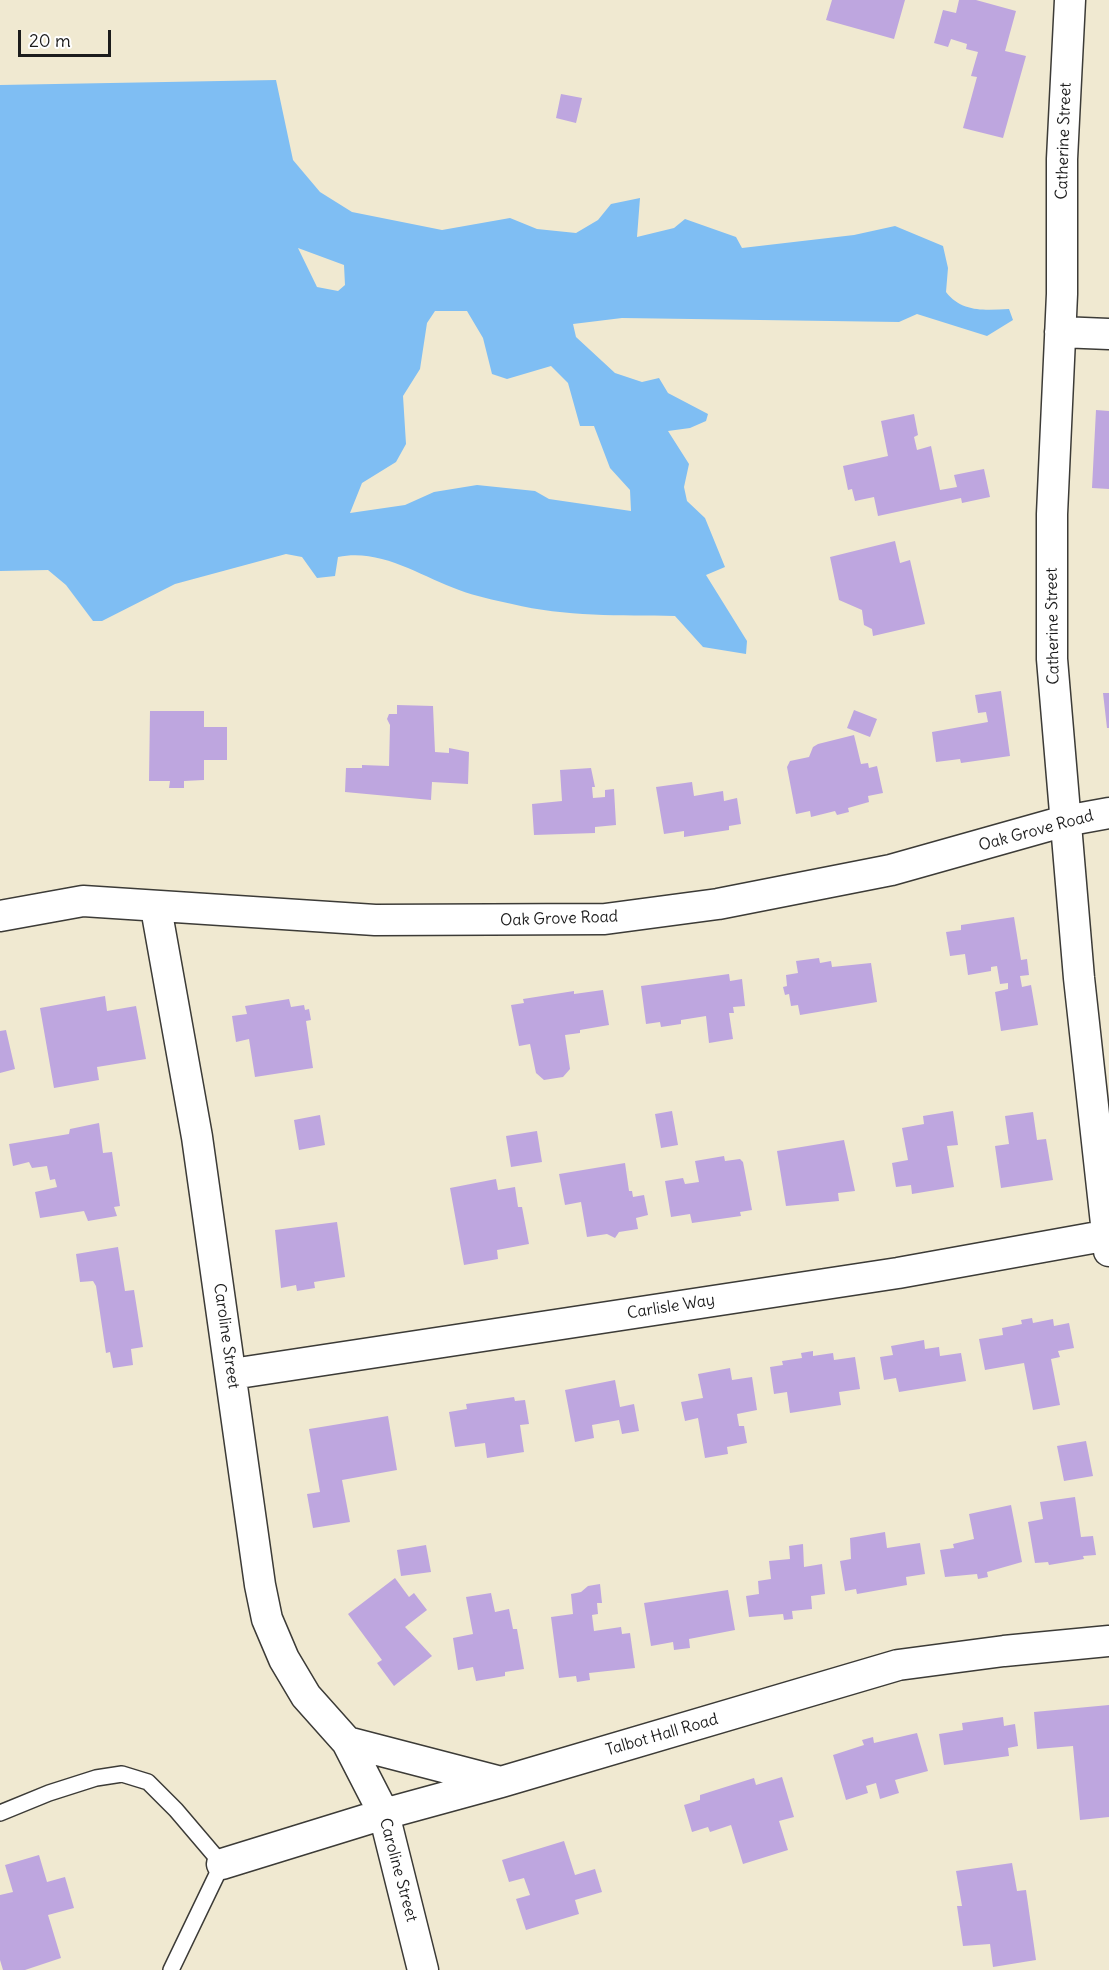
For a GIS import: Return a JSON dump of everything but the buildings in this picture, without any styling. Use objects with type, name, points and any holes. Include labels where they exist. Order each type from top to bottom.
[{"type":"street","name":"Catherine Street","points":[[1070,0],[1062,159],[1060,332],[1052,514],[1052,659],[1065,821],[1108,1240]]},
{"type":"street","points":[[1060,332],[1109,334]]},
{"type":"street","name":"Oak Grove Road","points":[[0,916],[83,901],[156,908],[375,921],[605,919],[718,904],[891,870],[1065,821],[1109,813]]},
{"type":"street","name":"Caroline Street","points":[[156,908],[197,1137],[260,1585],[267,1619],[284,1659],[306,1696],[347,1742],[384,1814],[423,1970]]},
{"type":"street","name":"Carlisle Way","points":[[232,1374],[1108,1240]]},
{"type":"street","name":"Talbot Hall Road","points":[[222,1864],[384,1814],[501,1782],[898,1665],[1004,1651],[1109,1641]]},
{"type":"street","points":[[347,1742],[501,1782]]},
{"type":"lane","points":[[0,1813],[49,1792],[96,1778],[122,1774],[148,1782],[176,1810],[222,1864],[171,1970]]},
{"type":"water","points":[[276,80],[293,160],[320,192],[352,212],[442,230],[510,218],[537,229],[576,233],[598,220],[611,204],[640,198],[637,237],[674,228],[685,219],[736,237],[742,248],[854,235],[895,226],[943,246],[948,268],[946,292],[952,299],[975,309],[1009,309],[1013,320],[987,336],[917,314],[899,322],[622,318],[573,324],[576,337],[615,373],[642,382],[659,378],[668,393],[708,414],[706,421],[690,428],[668,431],[689,464],[684,487],[687,501],[705,518],[725,567],[706,575],[747,641],[746,654],[703,647],[675,616],[593,614],[532,608],[465,592],[385,560],[354,555],[338,557],[335,576],[317,578],[302,557],[286,554],[175,584],[102,621],[93,621],[66,585],[48,570],[0,571],[0,85]],"holes":[[[298,248],[344,265],[345,285],[338,291],[317,287]],[[435,311],[467,311],[483,338],[492,374],[507,379],[551,366],[568,383],[580,426],[594,426],[610,468],[630,490],[631,511],[549,499],[535,491],[477,485],[434,492],[405,505],[350,513],[362,483],[396,462],[406,444],[403,396],[420,369],[427,323]]]}]
